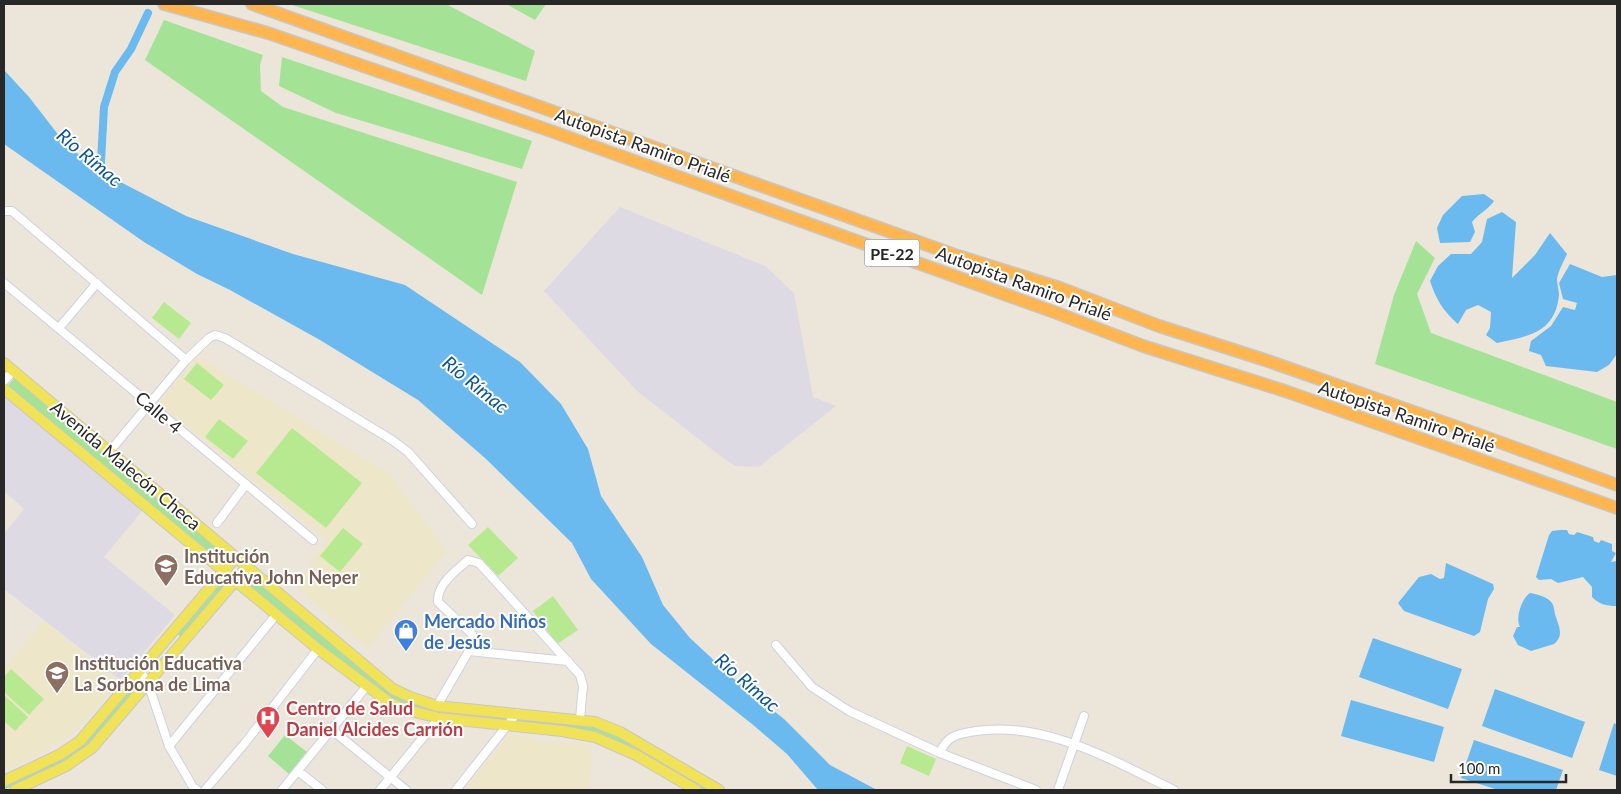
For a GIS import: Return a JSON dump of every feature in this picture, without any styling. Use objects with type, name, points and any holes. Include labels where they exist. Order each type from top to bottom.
[{"type":"highway","name":"Autopista Ramiro Prialé","points":[[164,4],[268,33],[548,130],[1054,312],[1143,346],[1284,391],[1617,508]]},
{"type":"highway","name":"Autopista Ramiro Prialé","points":[[252,4],[958,256],[1060,288],[1159,326],[1265,360],[1478,434],[1617,485]]},
{"type":"main road","name":"Avenida Malecón Checa","points":[[4,363],[394,688],[410,697],[437,706],[580,719],[620,732],[719,790]]},
{"type":"main road","name":"Avenida Malecón Checa","points":[[4,390],[276,615],[366,687],[390,703],[407,710],[439,718],[510,725],[595,737],[636,756],[696,790]]},
{"type":"main road","points":[[4,780],[59,755],[80,741],[236,557]]},
{"type":"main road","points":[[15,790],[66,766],[92,748],[247,567]]},
{"type":"main road","points":[[171,634],[182,644]]},
{"type":"street","points":[[4,211],[12,211],[186,360]]},
{"type":"street","points":[[59,328],[97,283]]},
{"type":"street","name":"Calle 4","points":[[4,284],[313,540]]},
{"type":"street","points":[[110,450],[186,360],[209,338],[215,335],[225,338],[392,440],[408,452],[472,524]]},
{"type":"street","points":[[4,381],[12,371]]},
{"type":"street","points":[[217,524],[246,484]]},
{"type":"street","points":[[437,706],[474,642],[472,634],[438,602],[438,594],[442,586],[468,560],[472,560],[478,563],[583,681],[580,719]]},
{"type":"street","points":[[169,746],[276,615]]},
{"type":"street","points":[[776,645],[812,687],[854,714],[940,753],[1036,790]]},
{"type":"street","points":[[205,790],[245,743],[318,649]]},
{"type":"street","points":[[469,651],[568,662]]},
{"type":"street","points":[[140,672],[148,683],[169,746],[197,790]]},
{"type":"street","points":[[282,790],[366,687]]},
{"type":"street","points":[[456,790],[510,725],[517,713]]},
{"type":"street","points":[[1058,790],[1084,716]]},
{"type":"street","points":[[380,790],[439,718]]},
{"type":"street","points":[[940,753],[943,743],[950,736],[996,729],[1034,733],[1089,749],[1174,790]]},
{"type":"street","points":[[332,730],[406,790]]},
{"type":"street","points":[[298,771],[322,790]]},
{"type":"shaded area","points":[[620,207],[765,266],[794,293],[813,397],[836,406],[759,467],[735,466],[637,391],[544,291]]},
{"type":"shaded area","points":[[197,356],[389,474],[447,551],[368,648],[294,586],[328,541],[159,403]]},
{"type":"shaded area","points":[[9,381],[153,498],[104,557],[175,615],[121,680],[4,589],[4,534],[24,509],[4,491],[4,386]]},
{"type":"shaded area","name":"Institución Educativa La Sorbona de Lima","points":[[44,621],[119,683],[73,733],[59,743],[4,771],[4,669]]},
{"type":"shaded area","points":[[512,731],[523,739],[527,735],[537,741],[591,746],[590,790],[465,790]]},
{"type":"green space","points":[[289,4],[446,4],[535,51],[526,81]]},
{"type":"green space","points":[[506,4],[546,4],[535,20]]},
{"type":"green space","points":[[164,20],[263,55],[260,65],[261,91],[283,107],[517,182],[482,295],[145,60]]},
{"type":"green space","points":[[282,57],[532,141],[522,169],[336,113],[279,86]]},
{"type":"green space","points":[[1416,241],[1435,258],[1417,294],[1431,333],[1617,402],[1617,449],[1375,364],[1394,295]]},
{"type":"green space","points":[[164,302],[191,323],[179,339],[152,318]]},
{"type":"green space","points":[[197,363],[224,385],[211,400],[184,379]]},
{"type":"green space","points":[[14,378],[224,551],[225,561],[217,561],[7,387]]},
{"type":"green space","points":[[219,419],[248,441],[233,459],[205,437]]},
{"type":"green space","points":[[292,428],[362,483],[326,528],[256,473]]},
{"type":"green space","points":[[488,527],[518,558],[498,576],[468,545]]},
{"type":"green space","points":[[343,528],[363,544],[340,572],[320,556]]},
{"type":"green space","points":[[247,573],[394,693],[505,715],[504,722],[447,717],[411,708],[374,689],[242,582],[242,577]]},
{"type":"green space","points":[[219,582],[226,585],[180,637],[177,632]]},
{"type":"green space","points":[[553,596],[578,630],[557,644],[533,611]]},
{"type":"green space","points":[[11,669],[44,699],[29,715],[4,692],[4,677]]},
{"type":"green space","points":[[136,680],[139,680],[142,684],[100,734],[80,753],[45,772],[4,790],[4,783],[59,758]]},
{"type":"green space","points":[[4,695],[28,717],[15,731],[4,721]]},
{"type":"green space","points":[[526,716],[579,722],[611,731],[713,790],[702,790],[626,747],[523,724]]},
{"type":"green space","points":[[285,735],[307,752],[289,774],[268,756]]},
{"type":"green space","points":[[907,746],[936,759],[929,776],[900,763]]},
{"type":"water","name":"Río Rímac","points":[[4,70],[29,97],[67,146],[107,175],[186,216],[293,254],[405,285],[520,362],[561,404],[588,449],[601,496],[642,557],[663,605],[690,638],[733,678],[784,719],[830,765],[877,790],[818,790],[787,754],[651,644],[591,579],[572,543],[485,458],[418,400],[320,340],[230,290],[197,274],[144,242],[4,144]]},
{"type":"water","points":[[1484,194],[1494,201],[1472,222],[1475,232],[1470,242],[1440,243],[1437,228],[1443,215],[1462,196]]},
{"type":"water","points":[[1502,212],[1516,222],[1512,278],[1535,255],[1550,233],[1567,254],[1558,276],[1559,295],[1552,318],[1546,325],[1530,335],[1497,343],[1486,335],[1490,328],[1491,312],[1478,305],[1466,310],[1458,324],[1441,304],[1430,281],[1438,266],[1451,254],[1471,254],[1482,242],[1487,219]]},
{"type":"water","points":[[1570,264],[1602,277],[1617,275],[1617,354],[1609,365],[1597,372],[1546,366],[1541,355],[1529,351],[1531,341],[1551,326],[1563,307],[1575,310],[1577,303],[1563,299],[1559,283]]},
{"type":"water","points":[[1567,530],[1569,534],[1574,535],[1577,532],[1593,537],[1594,541],[1599,543],[1601,540],[1612,544],[1612,551],[1616,553],[1611,562],[1617,561],[1616,606],[1603,604],[1592,597],[1592,587],[1583,577],[1558,583],[1551,579],[1539,580],[1536,577],[1549,535],[1552,531]]},
{"type":"water","points":[[1446,563],[1493,584],[1494,589],[1488,599],[1480,632],[1474,636],[1404,611],[1398,603],[1419,577],[1431,574],[1440,579],[1444,578]]},
{"type":"water","points":[[1530,593],[1545,597],[1552,603],[1560,633],[1554,644],[1531,651],[1518,645],[1513,636],[1517,627],[1520,627],[1518,619],[1522,604]]},
{"type":"water","points":[[1373,638],[1462,669],[1448,709],[1359,677]]},
{"type":"water","points":[[1495,689],[1585,722],[1572,758],[1482,726]]},
{"type":"water","points":[[1351,700],[1444,727],[1434,762],[1341,736]]},
{"type":"water","points":[[1614,723],[1617,725],[1617,776],[1599,770]]},
{"type":"water","points":[[1474,740],[1563,770],[1556,790],[1498,790],[1461,778]]},
{"type":"waterway","name":"Río Rímac","points":[[100,180],[104,107],[115,72],[131,49],[148,13]]},
{"type":"place","name":"Institución Educativa John Neper","points":[[166,587]]},
{"type":"place","name":"Mercado Niños de Jesús","points":[[406,652]]},
{"type":"place","name":"Institución Educativa La Sorbona de Lima","points":[[57,694]]},
{"type":"place","name":"Centro de Salud Daniel Alcides Carrión","points":[[268,739]]}]
